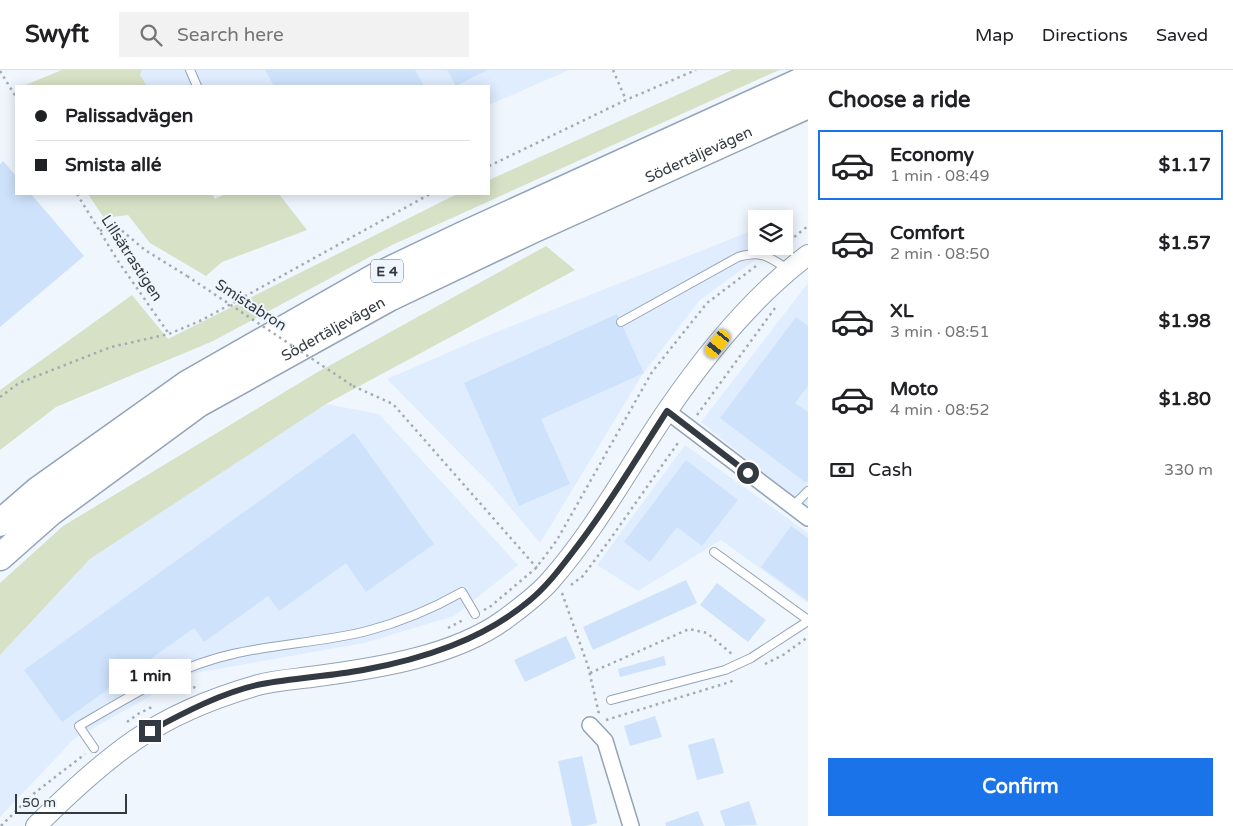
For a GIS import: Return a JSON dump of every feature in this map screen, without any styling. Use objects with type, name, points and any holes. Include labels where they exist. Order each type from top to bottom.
[{"type":"highway","name":"Södertäljevägen","points":[[0,523],[38,490],[187,384],[376,277],[463,235],[808,78]]},
{"type":"highway","name":"Södertäljevägen","points":[[0,557],[51,512],[198,404],[388,298],[541,226],[808,105]]},
{"type":"street","points":[[36,826],[74,789],[135,740],[181,714],[219,698],[260,685],[363,670],[408,660],[450,647],[500,622],[530,601],[597,522],[667,411],[728,331],[789,270],[808,255]]},
{"type":"street","points":[[667,411],[808,518]]},
{"type":"street","points":[[590,725],[605,741],[631,826]]},
{"type":"lane","points":[[190,70],[198,85]]},
{"type":"lane","points":[[621,322],[738,257],[758,253],[768,256],[789,270]]},
{"type":"lane","points":[[793,506],[808,491]]},
{"type":"lane","points":[[611,700],[725,670],[751,658],[808,620],[714,552]]},
{"type":"lane","points":[[94,748],[79,726],[154,684],[191,667],[232,654],[366,631],[425,612],[462,592],[475,614]]},
{"type":"path","points":[[613,70],[626,100]]},
{"type":"path","points":[[490,166],[626,100],[696,70]]},
{"type":"path","points":[[0,73],[15,96]]},
{"type":"path","name":"Lillsätrastigen","points":[[77,195],[118,261],[169,334]]},
{"type":"path","points":[[0,397],[19,383],[111,347],[169,334],[202,320],[428,195]]},
{"type":"path","name":"Smistabron","points":[[100,231],[114,224],[145,250],[353,386],[393,404],[549,580]]},
{"type":"path","points":[[793,238],[808,226]]},
{"type":"path","points":[[590,725],[599,715],[590,674],[549,580],[557,540],[652,372],[707,303],[768,256]]},
{"type":"path","points":[[445,630],[491,606],[549,580],[583,576],[775,308]]},
{"type":"path","points":[[590,674],[689,629],[707,633],[741,662]]},
{"type":"path","points":[[183,692],[200,685]]},
{"type":"path","points":[[124,725],[138,714],[156,705]]},
{"type":"path","points":[[1,826],[32,795],[94,748]]},
{"type":"shaded area","points":[[142,70],[569,70],[490,105],[490,85],[146,85],[140,75]]},
{"type":"shaded area","points":[[748,232],[748,255],[762,255],[700,300],[642,375],[540,543],[493,487],[387,379],[484,337]]},
{"type":"shaded area","points":[[808,283],[808,508],[701,422]]},
{"type":"shaded area","points":[[326,404],[379,414],[518,565],[454,616],[364,643],[189,674],[74,739],[0,817],[0,655],[90,559]]},
{"type":"shaded area","points":[[685,445],[808,533],[808,603],[721,540],[638,591],[597,565]]},
{"type":"green space","points":[[62,70],[142,70],[140,75],[146,85],[25,85]]},
{"type":"green space","points":[[732,70],[779,70],[392,245],[213,341],[56,407],[0,450],[0,390],[132,295],[168,339],[451,197],[456,195],[490,195],[490,180]]},
{"type":"green space","points":[[89,195],[213,195],[215,199],[223,195],[280,195],[307,230],[222,262],[206,276],[150,243],[128,215],[104,218]]},
{"type":"green space","points":[[546,246],[575,270],[326,404],[90,559],[0,655],[0,583],[63,526],[316,373]]},
{"type":"building","points":[[265,70],[415,70],[423,85],[273,85]]},
{"type":"building","points":[[447,70],[487,70],[458,85],[455,85]]},
{"type":"building","points":[[3,161],[15,175],[15,195],[32,195],[84,256],[0,327],[0,164]]},
{"type":"building","points":[[617,314],[644,373],[541,419],[570,484],[519,506],[464,383]]},
{"type":"building","points":[[796,317],[808,326],[808,386],[795,403],[808,412],[808,481],[806,483],[720,418]]},
{"type":"building","points":[[354,433],[434,544],[366,592],[346,563],[279,611],[268,596],[204,642],[194,628],[62,722],[24,670]]},
{"type":"building","points":[[686,460],[738,500],[702,546],[677,527],[650,562],[624,542]]},
{"type":"building","points":[[791,526],[808,538],[808,601],[761,567]]},
{"type":"building","points":[[686,580],[697,603],[593,650],[583,627]]},
{"type":"building","points":[[717,583],[766,620],[748,642],[700,605]]},
{"type":"building","points":[[566,636],[576,658],[525,682],[514,660]]},
{"type":"building","points":[[664,656],[666,665],[620,677],[618,669]]},
{"type":"building","points":[[655,716],[662,737],[630,746],[624,726]]},
{"type":"building","points":[[714,738],[724,773],[697,780],[688,745]]},
{"type":"building","points":[[582,756],[597,823],[585,826],[572,826],[558,761]]},
{"type":"building","points":[[749,801],[757,825],[725,826],[720,811]]},
{"type":"building","points":[[698,811],[704,826],[666,826],[665,823]]},
{"type":"route","points":[[150,731],[181,714],[219,698],[260,685],[363,670],[408,660],[450,647],[500,622],[530,601],[550,582],[597,522],[667,411],[748,473]]}]
